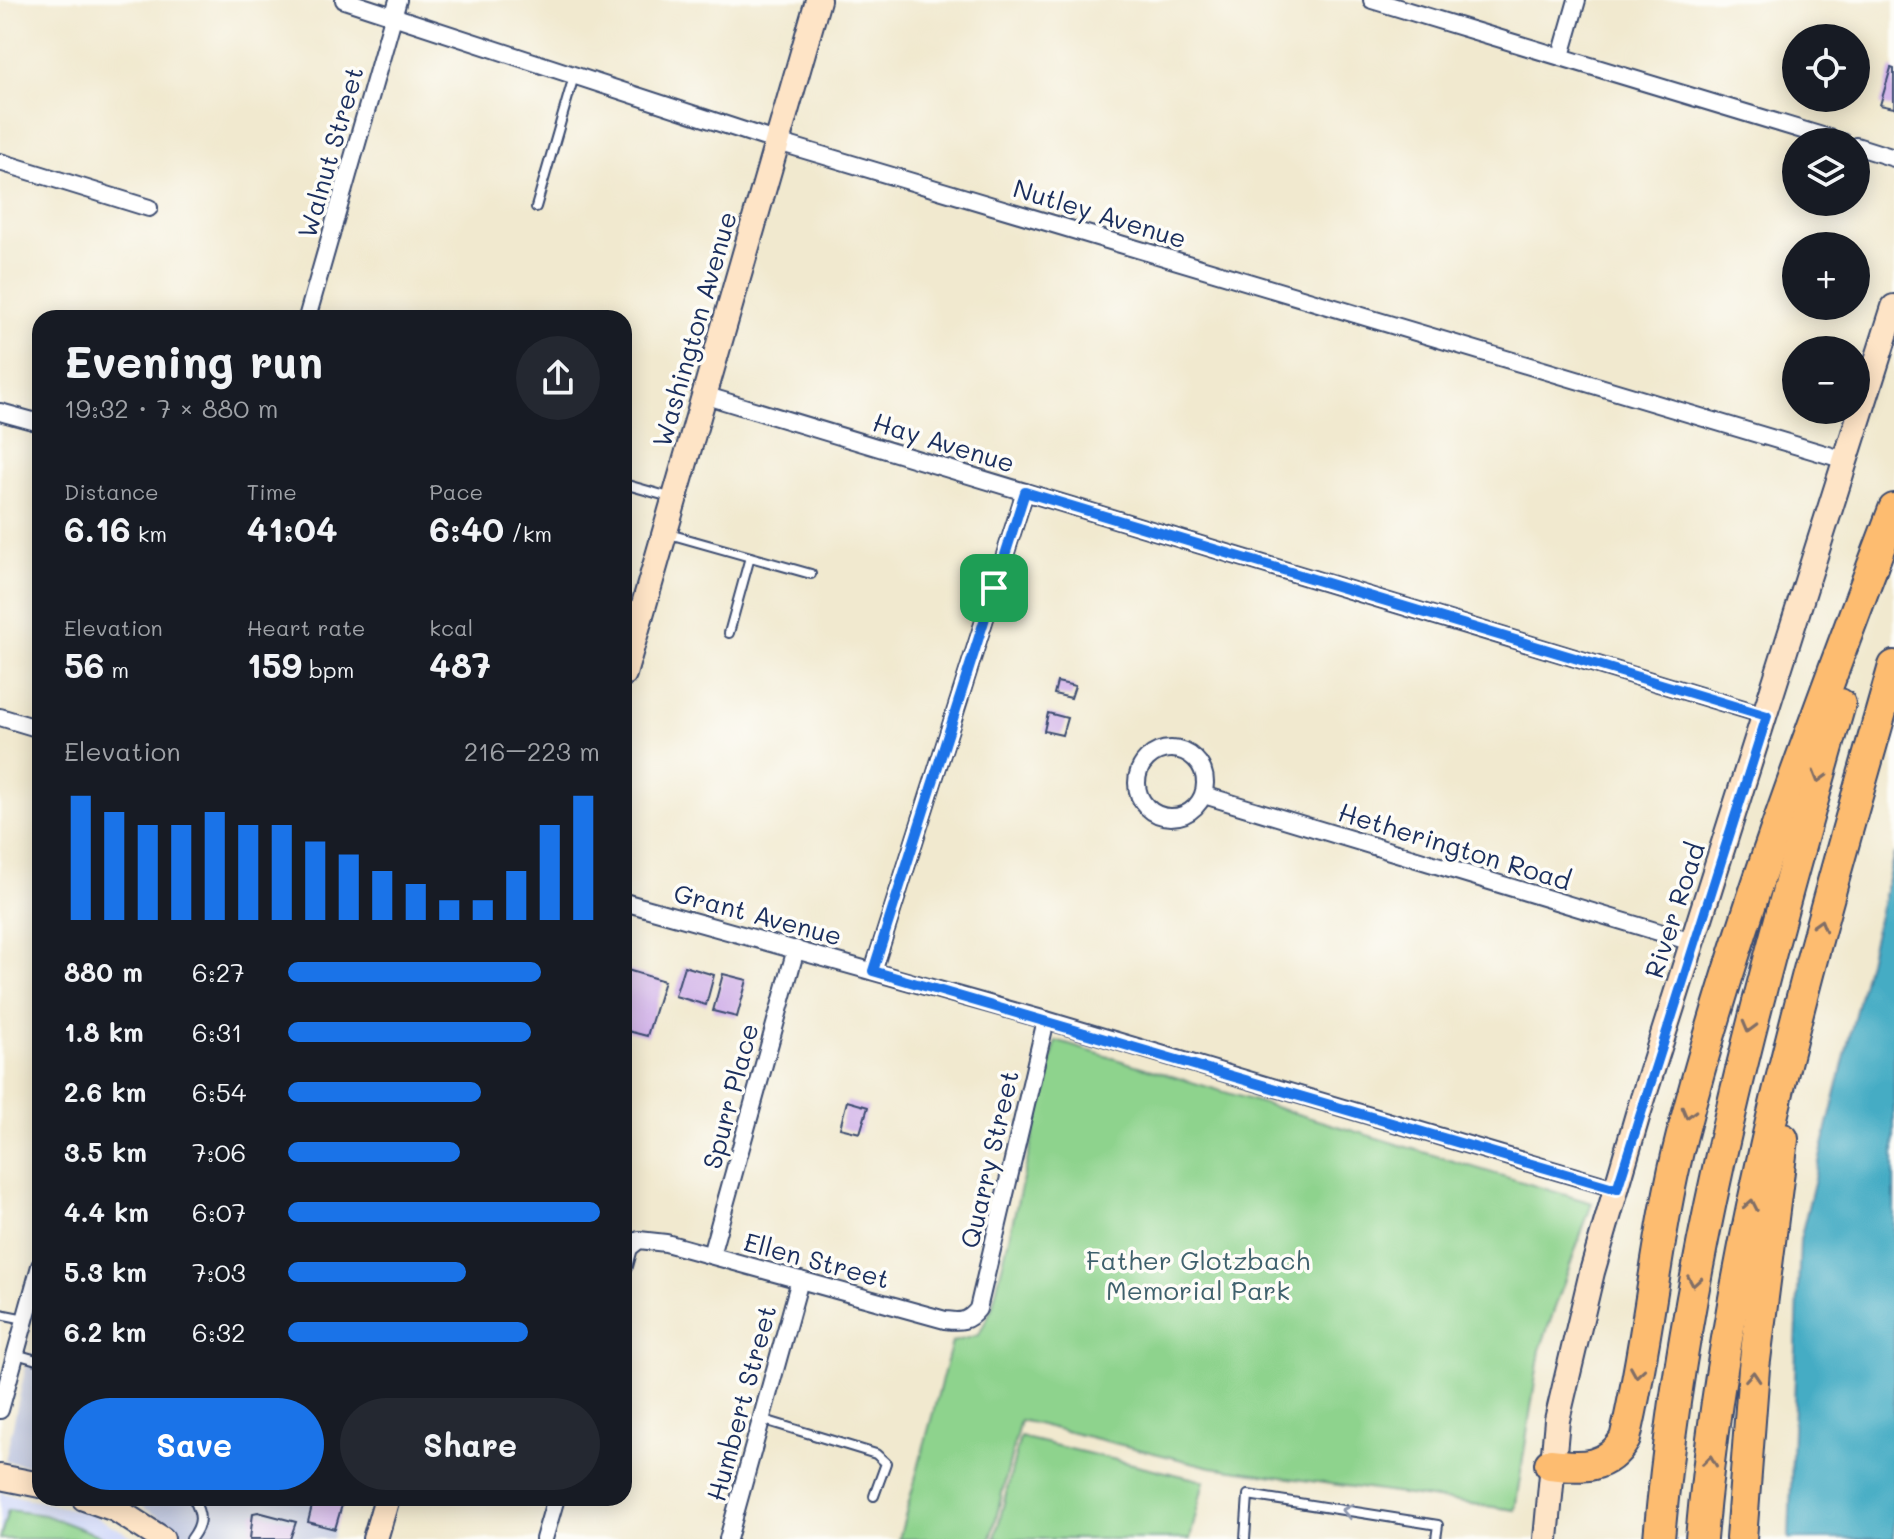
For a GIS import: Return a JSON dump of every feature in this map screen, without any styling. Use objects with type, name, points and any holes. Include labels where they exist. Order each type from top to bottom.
[{"type":"highway","points":[[1550,1464],[1576,1467],[1606,1461],[1625,1439],[1667,1196],[1696,1082],[1751,903],[1818,708],[1894,511]]},
{"type":"highway","points":[[1659,1539],[1678,1385],[1715,1172],[1766,965],[1894,511]]},
{"type":"highway","points":[[1701,1539],[1717,1405],[1742,1250],[1806,976],[1894,666]]},
{"type":"highway","points":[[1741,1539],[1760,1311],[1806,976]]},
{"type":"street","name":"Nutley Avenue","points":[[344,0],[396,8],[574,75],[778,142],[1845,460]]},
{"type":"street","name":"Washington Avenue","points":[[632,633],[664,533],[818,0]]},
{"type":"street","points":[[1372,0],[1796,128]]},
{"type":"street","points":[[1561,56],[1577,0]]},
{"type":"street","name":"Walnut Street","points":[[309,310],[396,8]]},
{"type":"street","points":[[1870,150],[1894,158]]},
{"type":"street","points":[[0,162],[149,208]]},
{"type":"street","name":"River Road","points":[[1546,1539],[1550,1464],[1566,1373],[1617,1189],[1692,942],[1767,716],[1894,307]]},
{"type":"street","name":"Hay Avenue","points":[[704,395],[1767,716]]},
{"type":"street","points":[[0,412],[32,421]]},
{"type":"street","points":[[873,971],[1025,492]]},
{"type":"street","points":[[0,717],[32,727]]},
{"type":"street","points":[[1175,748],[1189,753],[1200,763],[1206,783],[1204,795],[1192,812],[1178,817],[1157,815],[1139,797],[1137,776],[1151,755],[1175,748]]},
{"type":"street","name":"Hetherington Road","points":[[1204,795],[1692,942]]},
{"type":"street","name":"Grant Avenue","points":[[632,904],[1046,1020],[1617,1189]]},
{"type":"street","name":"Spurr Place","points":[[711,1255],[796,949]]},
{"type":"street","name":"Quarry Street","points":[[978,1309],[1046,1020]]},
{"type":"street","name":"Ellen Street","points":[[632,1246],[639,1240],[711,1255],[945,1320],[959,1322],[971,1318],[978,1309]]},
{"type":"street","name":"Humbert Street","points":[[728,1539],[800,1280]]},
{"type":"street","points":[[0,1410],[9,1363],[32,1294]]},
{"type":"street","points":[[0,1477],[32,1483]]},
{"type":"street","points":[[107,1506],[162,1539]]},
{"type":"street","points":[[375,1539],[385,1506]]},
{"type":"street","points":[[544,1539],[554,1506]]},
{"type":"lane","points":[[536,207],[574,75]]},
{"type":"lane","points":[[632,486],[674,498]]},
{"type":"lane","points":[[664,533],[811,574]]},
{"type":"lane","points":[[729,633],[750,557]]},
{"type":"lane","points":[[0,1314],[25,1319]]},
{"type":"lane","points":[[9,1363],[32,1362]]},
{"type":"lane","points":[[761,1419],[876,1454],[886,1463],[874,1496]]},
{"type":"lane","points":[[1245,1539],[1248,1495],[1438,1525],[1436,1539]]},
{"type":"lane","points":[[191,1539],[200,1527],[201,1513],[197,1506]]},
{"type":"shaded area","points":[[29,1354],[32,1355],[32,1466],[5,1461]]},
{"type":"shaded area","points":[[0,1492],[32,1500],[32,1506],[58,1506],[91,1514],[137,1539],[0,1539]]},
{"type":"shaded area","points":[[141,1506],[342,1506],[332,1539],[184,1539]]},
{"type":"green space","name":"Father Glotzbach Memorial Park","points":[[1056,1041],[1592,1203],[1540,1350],[1515,1510],[1211,1467],[1020,1420],[991,1539],[899,1539],[952,1342],[979,1335],[992,1308]]},
{"type":"green space","points":[[1020,1437],[1204,1481],[1190,1539],[995,1539]]},
{"type":"green space","points":[[8,1510],[45,1515],[108,1539],[0,1539]]},
{"type":"water","points":[[1894,854],[1894,1539],[1789,1539],[1800,1240]]},
{"type":"building","points":[[1891,68],[1894,69],[1894,108],[1880,105]]},
{"type":"building","points":[[1057,682],[1075,686],[1071,698],[1054,694]]},
{"type":"building","points":[[1048,713],[1067,718],[1062,735],[1044,731]]},
{"type":"building","points":[[684,966],[714,975],[706,1005],[675,996]]},
{"type":"building","points":[[632,971],[664,981],[647,1036],[632,1032]]},
{"type":"building","points":[[723,974],[747,980],[737,1017],[713,1011]]},
{"type":"building","points":[[847,1101],[868,1107],[860,1133],[840,1128]]},
{"type":"building","points":[[312,1506],[342,1506],[335,1529],[308,1522]]},
{"type":"building","points":[[253,1513],[296,1522],[290,1539],[250,1539]]},
{"type":"route","points":[[1025,492],[1767,716],[1664,1032],[1617,1189],[873,971],[994,588],[1025,492]]}]
